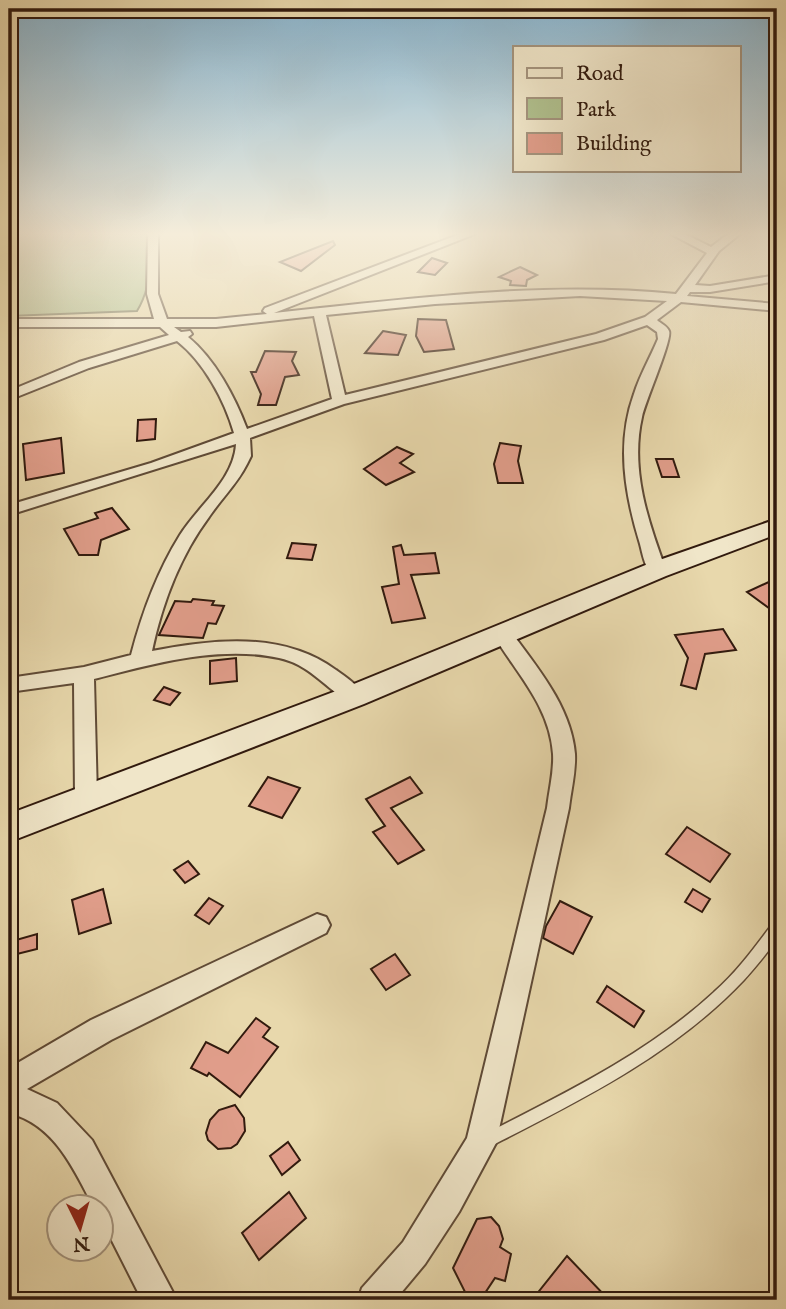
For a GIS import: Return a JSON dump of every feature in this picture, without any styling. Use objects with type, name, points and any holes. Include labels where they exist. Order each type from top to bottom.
[{"type":"street","points":[[140,660],[147,628],[167,575],[200,517],[243,456],[243,433],[220,389],[201,358],[163,322],[156,312],[153,295]]},
{"type":"street","points":[[252,318],[306,295]]},
{"type":"street","points":[[314,295],[322,311],[339,401]]},
{"type":"street","points":[[9,323],[216,323],[435,300],[534,295]]},
{"type":"street","points":[[9,510],[156,466],[339,401],[554,349],[649,320],[680,295]]},
{"type":"street","points":[[696,295],[777,308]]},
{"type":"street","points":[[649,320],[663,331],[664,339],[638,402],[630,455],[637,511],[657,570]]},
{"type":"street","points":[[9,396],[84,365],[216,323]]},
{"type":"street","points":[[9,828],[354,696],[657,570],[777,526]]},
{"type":"street","points":[[374,1300],[414,1253],[449,1200],[481,1143],[558,808],[564,757],[562,738],[555,716],[539,686],[502,634]]},
{"type":"street","points":[[9,684],[84,674],[140,660],[208,650],[257,649],[294,655],[317,666],[354,696]]},
{"type":"street","points":[[84,674],[86,797]]},
{"type":"street","points":[[9,1084],[101,1030],[317,925]]},
{"type":"street","points":[[9,1099],[26,1103],[47,1113],[81,1151],[160,1300]]},
{"type":"lane","points":[[481,1143],[585,1088],[671,1035],[731,988],[762,952],[777,927]]},
{"type":"green space","points":[[9,295],[145,295],[137,311],[9,316]]},
{"type":"building","points":[[418,319],[446,320],[454,349],[424,352],[416,336]]},
{"type":"building","points":[[383,331],[406,335],[398,355],[365,353]]},
{"type":"building","points":[[265,351],[296,352],[292,361],[299,375],[285,377],[276,405],[258,405],[261,394],[251,372],[256,372]]},
{"type":"building","points":[[156,419],[155,439],[137,441],[138,420]]},
{"type":"building","points":[[61,438],[64,473],[26,480],[23,444]]},
{"type":"building","points":[[500,443],[521,446],[518,461],[523,483],[498,483],[494,464]]},
{"type":"building","points":[[397,447],[413,454],[400,463],[414,472],[386,485],[364,469]]},
{"type":"building","points":[[656,459],[673,459],[679,477],[662,477]]},
{"type":"building","points":[[112,508],[129,529],[101,540],[98,555],[79,555],[64,529],[98,518],[95,513]]},
{"type":"building","points":[[292,543],[316,545],[312,560],[287,558]]},
{"type":"building","points":[[401,545],[404,555],[435,553],[439,573],[411,575],[425,618],[392,623],[382,587],[399,584],[393,547]]},
{"type":"building","points":[[771,581],[777,586],[777,614],[747,592]]},
{"type":"building","points":[[193,599],[214,601],[212,605],[224,606],[216,624],[208,623],[203,638],[159,635],[175,601],[191,602]]},
{"type":"building","points":[[723,629],[736,650],[705,654],[696,689],[681,685],[688,658],[675,635]]},
{"type":"building","points":[[236,658],[237,681],[210,684],[210,661]]},
{"type":"building","points":[[164,687],[180,693],[170,705],[154,700]]},
{"type":"building","points":[[268,777],[300,788],[282,818],[249,806]]},
{"type":"building","points":[[410,777],[422,793],[391,808],[424,850],[398,864],[373,832],[385,826],[366,799]]},
{"type":"building","points":[[687,827],[730,854],[710,882],[666,854]]},
{"type":"building","points":[[188,861],[199,874],[185,883],[174,870]]},
{"type":"building","points":[[103,889],[111,923],[79,934],[72,900]]},
{"type":"building","points":[[693,889],[710,899],[702,912],[685,902]]},
{"type":"building","points":[[209,898],[223,906],[209,924],[195,915]]},
{"type":"building","points":[[560,901],[592,917],[573,954],[543,938],[546,926]]},
{"type":"building","points":[[37,934],[37,949],[9,956],[9,942]]},
{"type":"building","points":[[395,954],[410,975],[386,990],[371,969]]},
{"type":"building","points":[[607,986],[644,1011],[634,1027],[597,1002]]},
{"type":"building","points":[[256,1018],[270,1028],[263,1037],[278,1047],[240,1097],[209,1073],[207,1076],[191,1068],[206,1042],[228,1053]]},
{"type":"building","points":[[235,1105],[244,1118],[245,1131],[231,1148],[218,1149],[208,1140],[206,1133],[210,1120],[219,1110]]},
{"type":"building","points":[[288,1142],[300,1160],[282,1175],[270,1156]]},
{"type":"building","points":[[289,1192],[306,1218],[259,1260],[242,1233]]},
{"type":"building","points":[[491,1217],[499,1226],[503,1239],[500,1247],[511,1254],[505,1281],[495,1278],[485,1293],[467,1296],[453,1268],[477,1219]]},
{"type":"building","points":[[567,1256],[609,1300],[532,1300]]}]
